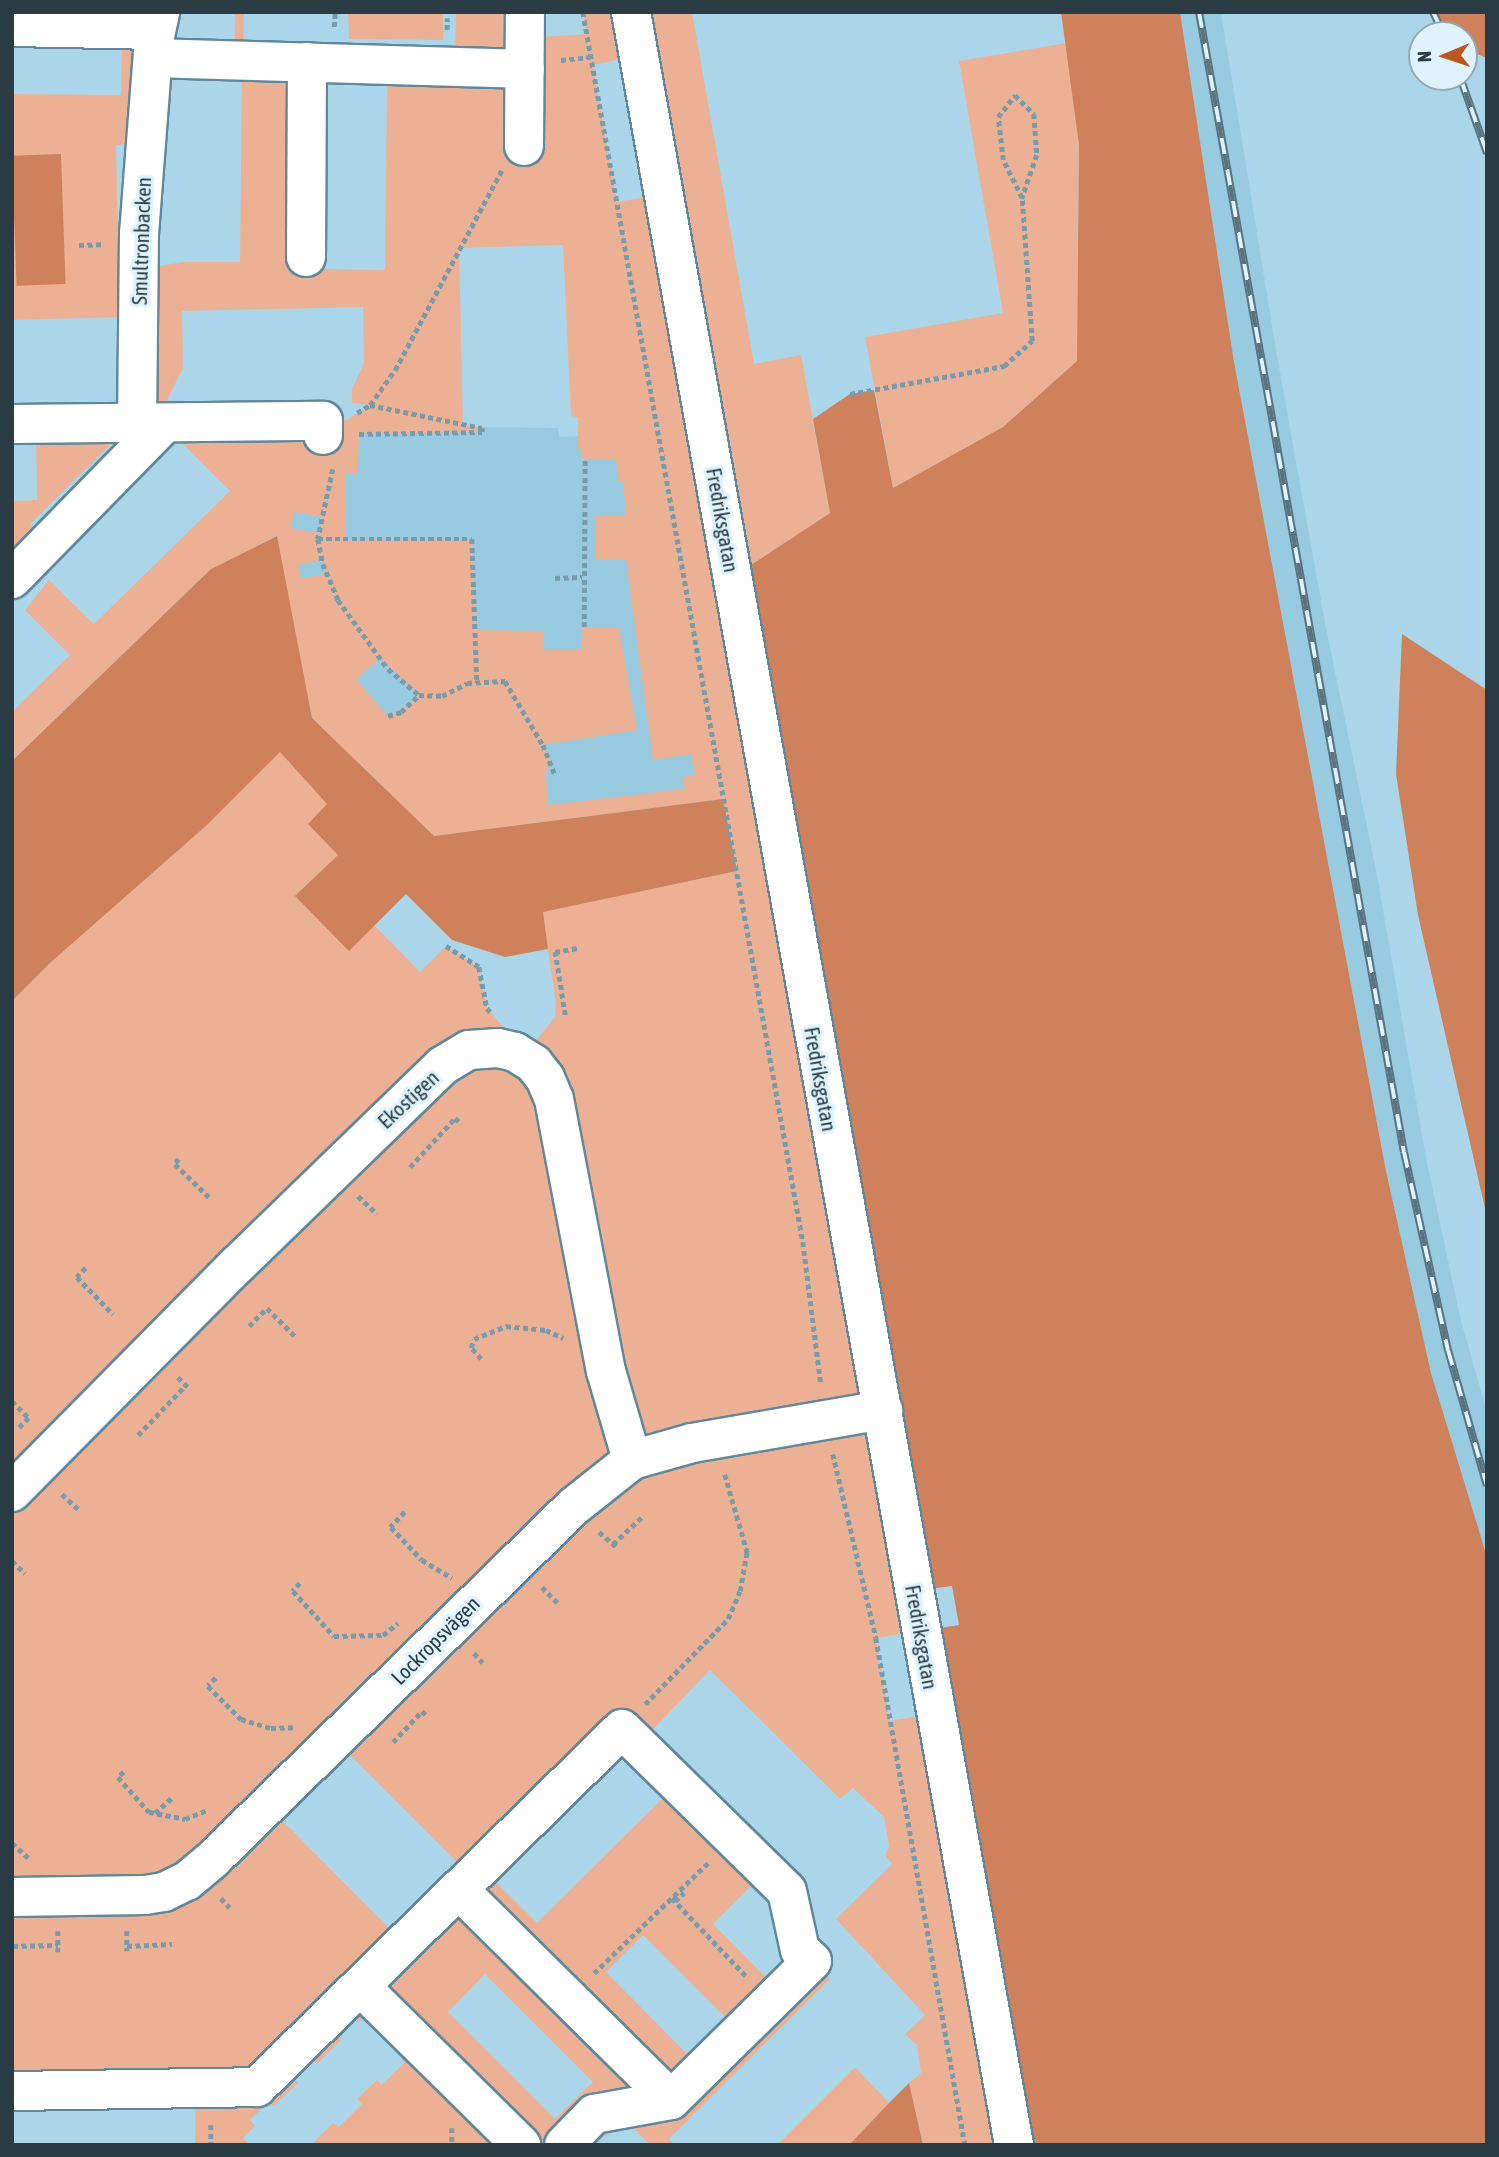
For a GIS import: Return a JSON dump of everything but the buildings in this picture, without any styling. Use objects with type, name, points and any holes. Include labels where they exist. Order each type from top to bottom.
[{"type":"street","points":[[524,146],[525,12]]},
{"type":"street","name":"Fredriksgatan","points":[[631,12],[817,1062],[883,1410],[1014,2145]]},
{"type":"street","points":[[12,27],[156,34],[307,62],[525,69]]},
{"type":"street","name":"Smultronbacken","points":[[150,425],[139,234],[156,34]]},
{"type":"street","points":[[306,257],[307,62]]},
{"type":"street","points":[[12,424],[150,425],[332,438]]},
{"type":"street","points":[[12,579],[150,425]]},
{"type":"street","name":"Ekostigen","points":[[12,1492],[237,1265],[443,1066],[469,1050],[498,1048],[515,1052],[534,1064],[545,1078],[554,1099],[606,1371],[632,1460]]},
{"type":"street","name":"Lockropsvägen","points":[[12,1897],[145,1895],[164,1892],[187,1881],[214,1858],[573,1507],[632,1460],[714,1439],[883,1410]]},
{"type":"street","points":[[12,2091],[257,2087],[622,1729],[787,1891],[800,1950],[812,1961],[671,2101],[594,2114],[564,2145]]},
{"type":"street","points":[[459,1890],[671,2101]]},
{"type":"street","points":[[361,1987],[521,2145]]},
{"type":"path","points":[[583,12],[803,1242],[826,1420],[876,1638],[965,2145]]},
{"type":"path","points":[[850,394],[1004,366],[1032,341],[1022,198],[1003,160],[998,117],[1015,95],[1034,114],[1037,155],[1022,198]]},
{"type":"path","points":[[524,146],[497,175],[395,370],[370,405],[346,420],[332,438],[318,539],[323,564],[338,600],[388,669],[419,695],[442,696],[467,683],[505,681],[543,745],[555,774]]},
{"type":"path","points":[[332,438],[482,432],[482,428],[370,405]]},
{"type":"path","points":[[584,627],[585,460]]},
{"type":"path","points":[[318,539],[472,539],[477,682]]},
{"type":"path","points":[[555,578],[583,577]]},
{"type":"path","points":[[388,716],[401,712],[419,695]]},
{"type":"path","points":[[446,946],[480,967],[487,1008],[494,1016]]},
{"type":"path","points":[[565,1015],[555,952],[578,948]]},
{"type":"path","points":[[410,1167],[455,1118],[462,1124]]},
{"type":"path","points":[[179,1159],[175,1164],[210,1198]]},
{"type":"path","points":[[365,1203],[377,1214]]},
{"type":"path","points":[[86,1268],[77,1277],[113,1314]]},
{"type":"path","points":[[249,1326],[267,1308],[295,1336]]},
{"type":"path","points":[[481,1359],[471,1348],[474,1339],[506,1326],[546,1330],[567,1339]]},
{"type":"path","points":[[138,1435],[186,1385],[190,1389]]},
{"type":"path","points":[[12,1401],[29,1418],[18,1429]]},
{"type":"path","points":[[622,1729],[728,1619],[740,1591],[747,1553],[714,1439]]},
{"type":"path","points":[[405,1511],[391,1527],[422,1560],[449,1575]]},
{"type":"path","points":[[618,1548],[613,1544],[643,1516]]},
{"type":"path","points":[[12,1561],[25,1573]]},
{"type":"path","points":[[300,1583],[293,1591],[334,1636],[383,1635],[398,1623]]},
{"type":"path","points":[[553,1598],[560,1605]]},
{"type":"path","points":[[216,1678],[208,1686],[240,1719],[271,1728],[293,1728],[302,1720]]},
{"type":"path","points":[[393,1742],[422,1711],[428,1717]]},
{"type":"path","points":[[124,1772],[118,1777],[154,1813],[185,1819],[203,1814],[210,1807]]},
{"type":"path","points":[[154,1813],[174,1796]]},
{"type":"path","points":[[568,1997],[674,1899],[733,1838]]},
{"type":"path","points":[[12,1843],[37,1865]]},
{"type":"path","points":[[674,1899],[684,1893]]},
{"type":"path","points":[[674,1899],[770,2002]]},
{"type":"path","points":[[127,1951],[127,1946],[172,1944]]},
{"type":"path","points":[[13,1946],[58,1945]]},
{"type":"shaded area","points":[[235,12],[244,12],[243,60],[307,62],[323,269],[385,270],[387,79],[455,66],[456,13],[443,13],[443,40],[349,39],[348,12],[525,12],[525,38],[586,34],[583,12],[692,12],[754,364],[801,355],[830,513],[733,577],[921,1631],[876,1638],[890,1721],[935,1713],[1014,2145],[923,2145],[909,2083],[921,2073],[917,2045],[905,2034],[925,2015],[836,1919],[892,1864],[885,1855],[889,1846],[884,1817],[853,1788],[840,1799],[710,1670],[638,1745],[766,1871],[713,1924],[780,1992],[812,1961],[830,1979],[669,2139],[674,2145],[650,2145],[623,2117],[595,2145],[317,2145],[314,2142],[333,2123],[339,2127],[362,2104],[357,2099],[377,2080],[382,2085],[405,2062],[400,2056],[409,2047],[372,2009],[360,2021],[355,2016],[336,2035],[341,2040],[317,2064],[312,2059],[293,2078],[298,2083],[274,2106],[268,2102],[250,2120],[255,2126],[243,2138],[250,2145],[195,2145],[195,2104],[12,2106],[12,1001],[50,963],[207,825],[280,752],[328,804],[338,855],[322,872],[420,972],[446,946],[479,967],[487,1008],[508,1033],[534,1043],[555,1017],[556,1003],[542,912],[737,871],[722,799],[434,836],[312,718],[276,536],[211,569],[12,761],[12,712],[70,655],[25,610],[49,580],[94,624],[230,491],[185,446],[161,428],[137,425],[138,270],[183,262],[240,262],[242,73],[234,60]],"holes":[[[639,55],[664,194],[617,202],[593,65]],[[563,245],[571,416],[578,417],[578,449],[581,449],[581,460],[616,459],[618,481],[623,481],[626,515],[595,516],[595,560],[626,559],[653,760],[691,754],[695,775],[682,777],[684,789],[548,805],[546,776],[549,759],[543,745],[637,730],[619,627],[581,627],[581,650],[543,650],[543,631],[476,630],[472,539],[346,539],[346,474],[358,474],[359,434],[482,432],[482,428],[463,424],[459,248]],[[363,307],[364,363],[352,389],[352,403],[369,405],[347,420],[337,420],[339,440],[279,441],[168,411],[168,398],[183,368],[182,311]],[[294,512],[322,517],[319,533],[291,528]],[[322,560],[327,573],[301,579],[298,565]],[[381,658],[419,695],[401,712],[388,716],[356,679]],[[335,1740],[472,1877],[394,1933],[268,1806]],[[611,1740],[666,1795],[537,1923],[482,1868]],[[643,1935],[729,2021],[691,2058],[606,1972]],[[485,1974],[593,2082],[555,2119],[448,2012]]]},
{"type":"shaded area","points":[[1061,12],[1180,12],[1234,362],[1386,1171],[1431,1373],[1487,1557],[1487,2145],[1014,2145],[921,1631],[959,1625],[952,1586],[914,1591],[733,577],[830,513],[813,419],[850,394],[874,390],[893,488],[1003,427],[1077,361],[1079,145]]},
{"type":"shaded area","points":[[1180,12],[1221,12],[1276,350],[1325,623],[1377,875],[1426,1158],[1461,1321],[1487,1412],[1487,1557],[1431,1373],[1386,1171],[1234,362]]},
{"type":"shaded area","points":[[1433,12],[1487,12],[1487,58],[1478,54],[1478,21],[1437,21]]},
{"type":"shaded area","points":[[122,39],[154,41],[146,143],[116,145],[118,243],[126,244],[124,317],[12,320],[12,94],[121,95]]},
{"type":"shaded area","points":[[1067,43],[1079,145],[1077,361],[1003,427],[893,488],[865,337],[1003,313],[959,61]]},
{"type":"shaded area","points":[[61,154],[66,284],[17,286],[12,156]]},
{"type":"shaded area","points":[[654,409],[723,799],[434,836],[277,536],[279,422],[347,420],[457,427],[558,428],[559,437],[578,436],[578,416]]},
{"type":"shaded area","points":[[109,424],[112,443],[30,524],[48,543],[12,556],[12,501],[37,500],[36,439]]},
{"type":"shaded area","points":[[277,536],[312,718],[434,836],[723,799],[737,871],[543,912],[548,949],[505,957],[452,940],[406,894],[349,951],[295,896],[338,855],[308,824],[327,804],[280,752],[207,825],[50,963],[12,1001],[12,761],[211,569]]},
{"type":"shaded area","points":[[1402,634],[1487,690],[1487,1217],[1418,915],[1396,774]]},
{"type":"shaded area","points":[[855,2067],[889,2103],[849,2145],[777,2145]]},
{"type":"shaded area","points":[[909,2083],[923,2145],[849,2145],[889,2103]]},
{"type":"railway","points":[[1199,12],[1404,1152],[1448,1350],[1487,1486]]},
{"type":"railway","points":[[1433,12],[1437,21]]},
{"type":"railway","points":[[1465,91],[1487,153]]}]
